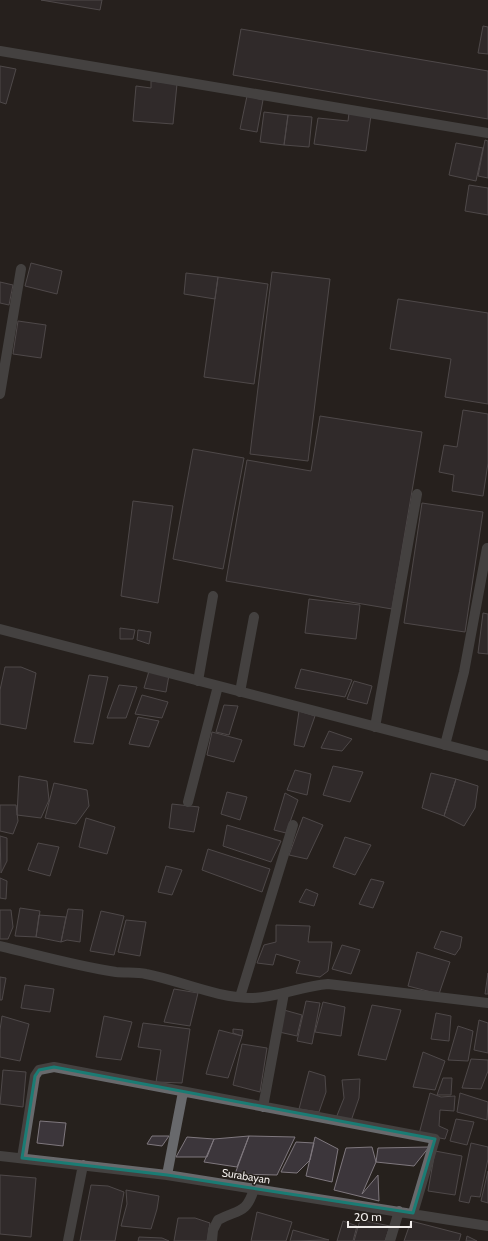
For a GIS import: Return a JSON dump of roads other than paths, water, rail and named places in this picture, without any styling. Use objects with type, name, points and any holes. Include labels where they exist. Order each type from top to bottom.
[{"type":"street","points":[[0,52],[488,133]]},
{"type":"street","points":[[0,394],[21,269]]},
{"type":"street","points":[[375,727],[417,494]]},
{"type":"street","points":[[445,745],[464,672],[487,548]]},
{"type":"street","points":[[198,681],[213,596]]},
{"type":"street","points":[[240,692],[254,617]]},
{"type":"street","points":[[0,629],[488,756]]},
{"type":"street","points":[[188,802],[218,686]]},
{"type":"street","points":[[240,996],[293,825]]},
{"type":"street","points":[[0,946],[117,972],[146,974],[221,995],[253,998],[284,994],[309,986],[328,984],[488,1003]]},
{"type":"street","points":[[263,1107],[284,994]]},
{"type":"street","points":[[22,1158],[35,1076],[39,1070],[54,1067],[435,1139],[413,1214]]},
{"type":"street","points":[[167,1175],[183,1092]]},
{"type":"street","name":"Surabayan","points":[[0,1156],[167,1175],[488,1226]]},
{"type":"street","points":[[68,1241],[83,1165]]},
{"type":"street","points":[[212,1241],[213,1230],[218,1220],[239,1212],[251,1198],[254,1189]]},
{"type":"street","points":[[390,1241],[399,1211]]}]
